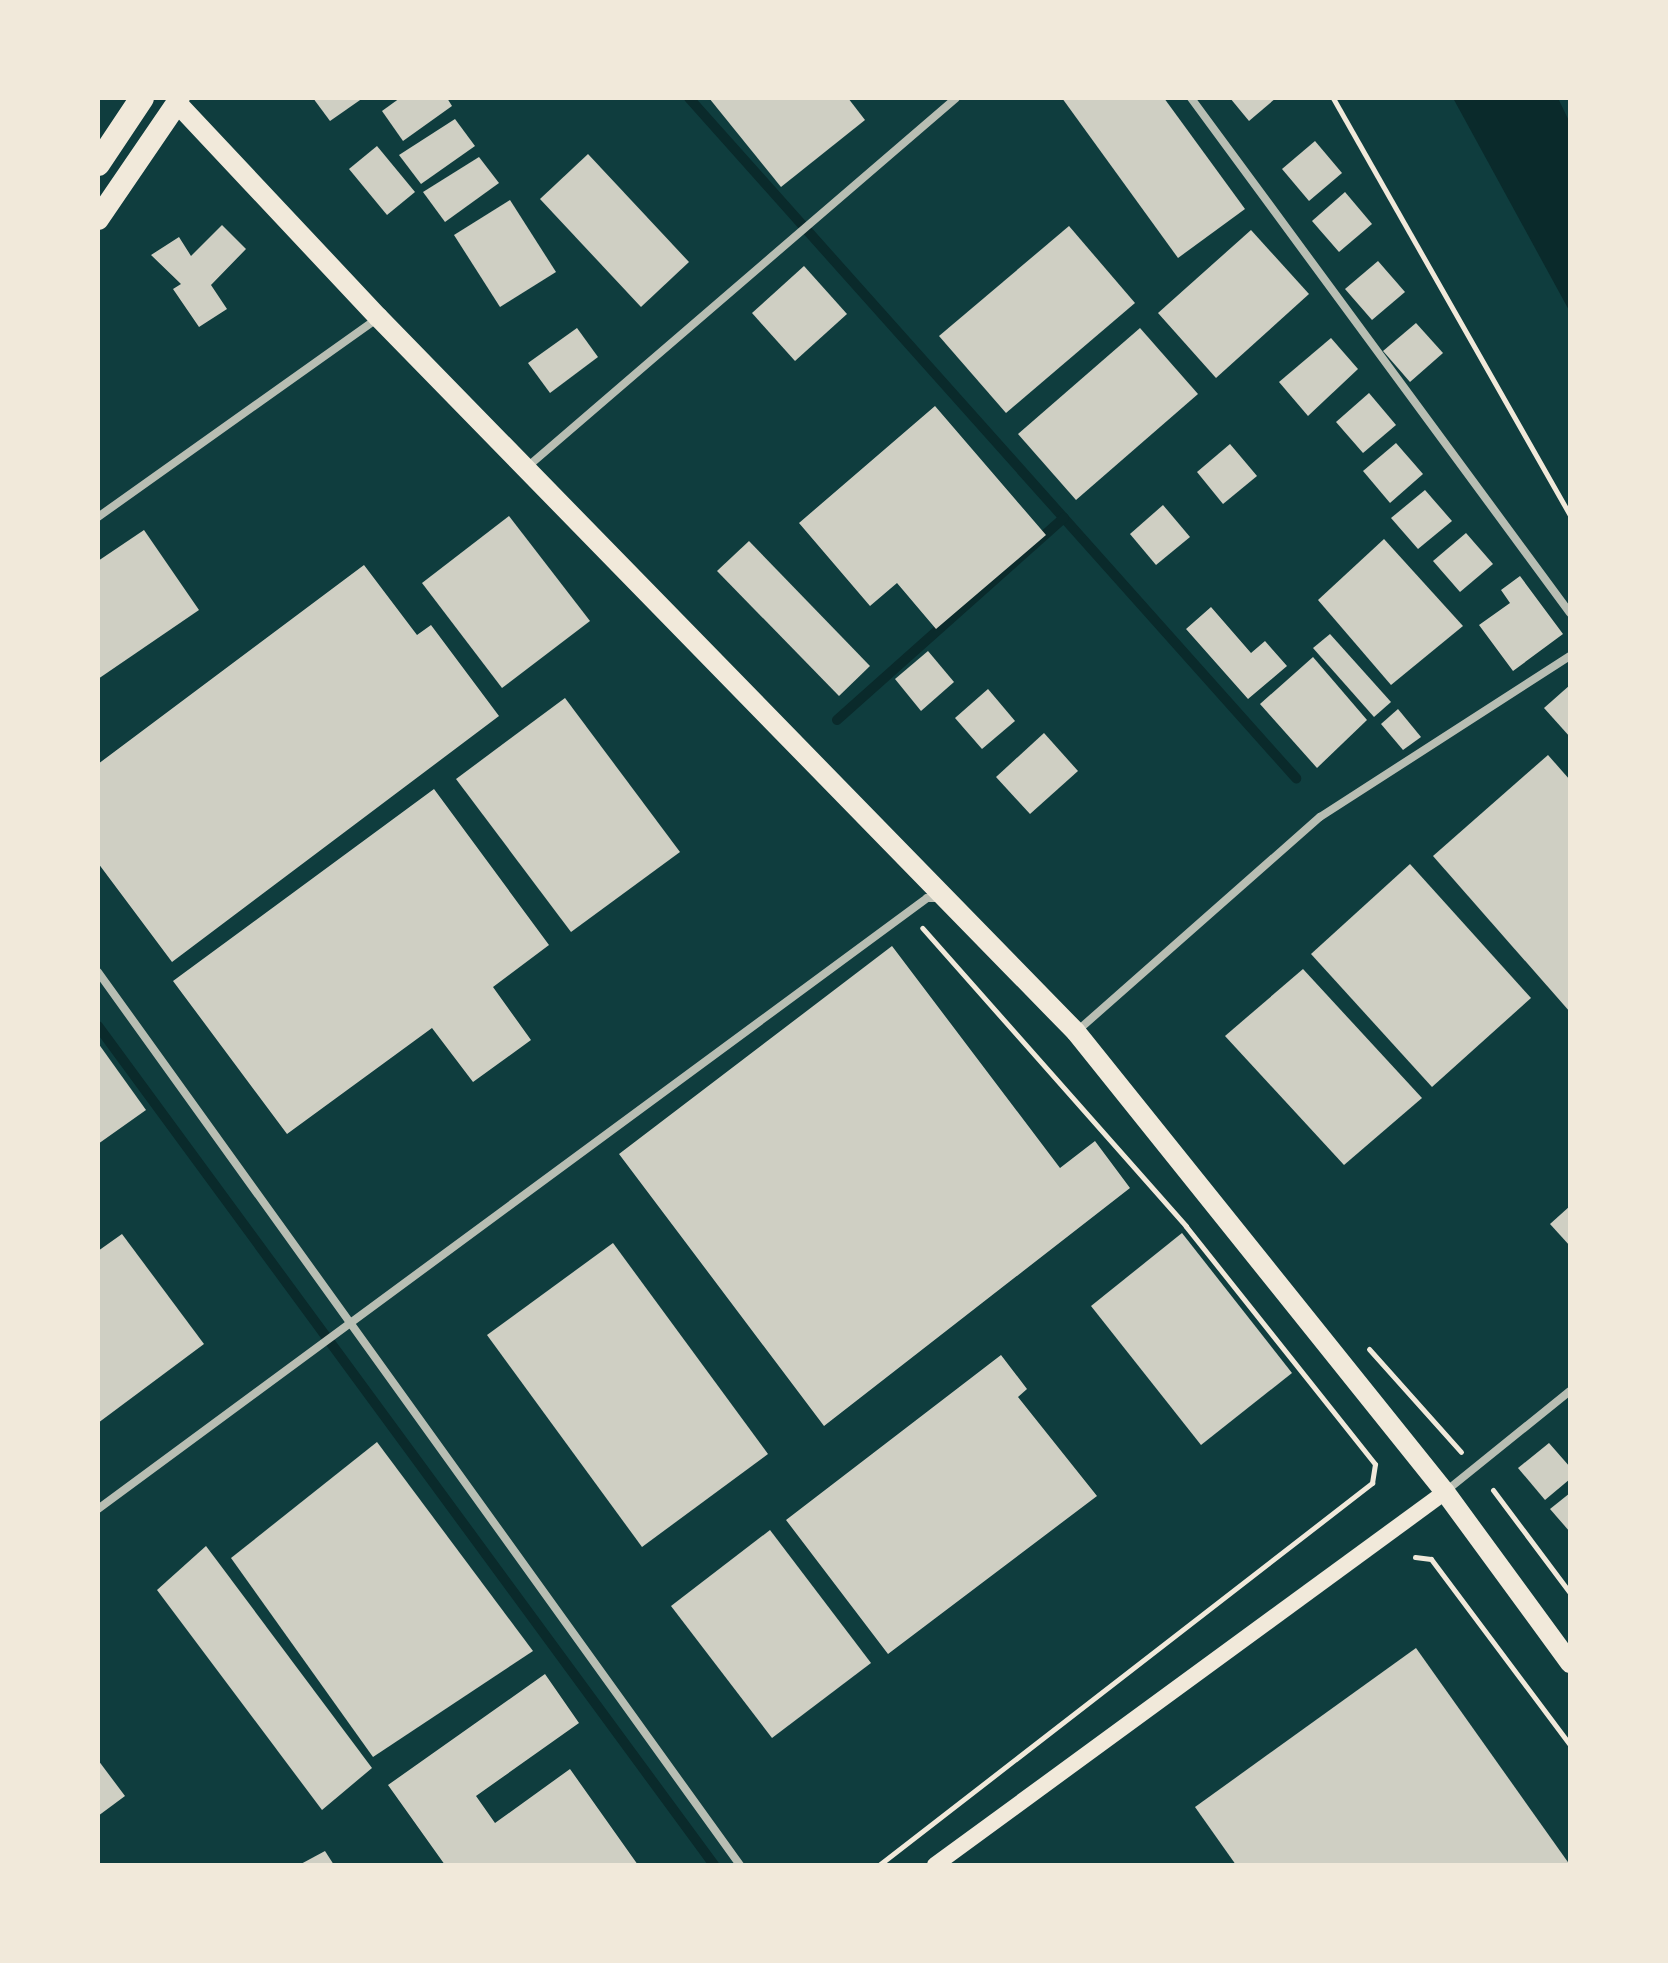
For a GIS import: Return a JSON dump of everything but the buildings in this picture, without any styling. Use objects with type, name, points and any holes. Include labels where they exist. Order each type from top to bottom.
[{"type":"highway","points":[[98,164],[142,98]]},
{"type":"highway","points":[[98,219],[176,100]]},
{"type":"main road","points":[[176,100],[378,317],[948,897],[1076,1032],[1445,1492],[1570,1663]]},
{"type":"main road","points":[[942,1863],[1445,1492]]},
{"type":"street","points":[[526,469],[956,98]]},
{"type":"street","points":[[1191,98],[1570,613]]},
{"type":"street","points":[[98,517],[378,317]]},
{"type":"street","points":[[1076,1032],[1320,817],[1570,656]]},
{"type":"street","points":[[98,1509],[927,898],[948,897]]},
{"type":"street","points":[[98,972],[740,1865]]},
{"type":"street","points":[[1445,1492],[1570,1391]]},
{"type":"path","points":[[1333,98],[1570,516]]},
{"type":"path","points":[[879,1865],[1372,1483],[1375,1464],[1186,1226],[922,928]]},
{"type":"path","points":[[1493,1490],[1570,1593]]},
{"type":"path","points":[[1415,1557],[1431,1559],[1570,1745]]},
{"type":"water","points":[[1453,98],[1558,98],[1570,123],[1570,312]]},
{"type":"waterway","points":[[689,98],[1296,778]]},
{"type":"waterway","points":[[837,720],[1064,518]]},
{"type":"waterway","points":[[98,1026],[714,1865]]}]
